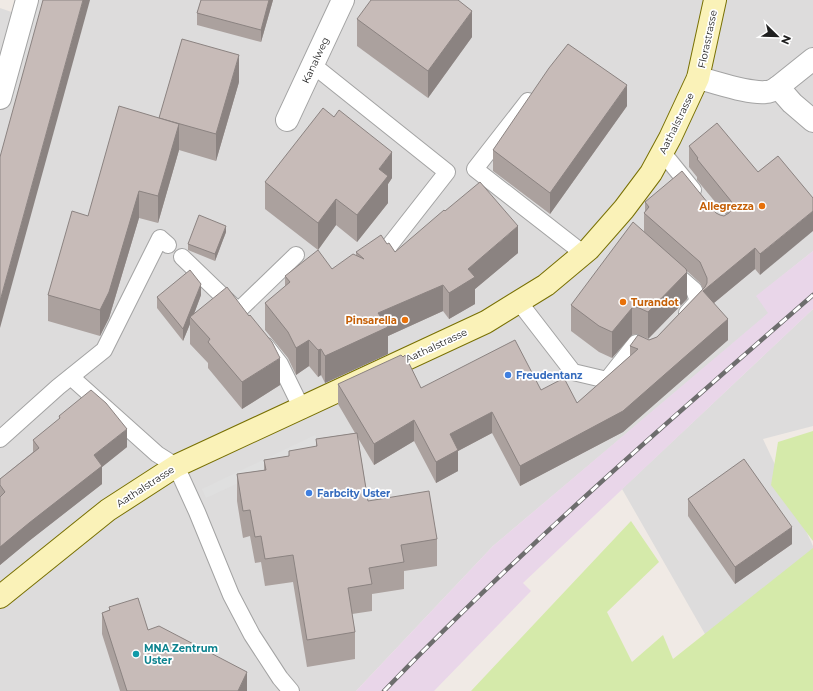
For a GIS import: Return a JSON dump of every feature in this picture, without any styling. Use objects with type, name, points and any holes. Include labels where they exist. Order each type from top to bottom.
[{"type":"main road","name":"Florastrasse","points":[[698,78],[715,0]]},
{"type":"main road","name":"Aathalstrasse","points":[[0,597],[108,510],[176,466],[486,322],[546,285],[620,225],[663,153],[698,78]]},
{"type":"street","points":[[0,98],[27,0]]},
{"type":"street","name":"Kanalweg","points":[[287,120],[343,0]]},
{"type":"street","points":[[698,78],[748,91],[766,92],[772,91],[778,87],[813,60]]},
{"type":"street","points":[[778,87],[792,103],[813,120]]},
{"type":"lane","points":[[313,65],[447,172],[386,250]]},
{"type":"lane","points":[[538,88],[475,169],[584,254]]},
{"type":"lane","points":[[663,153],[703,203]]},
{"type":"lane","points":[[0,439],[104,350],[160,238],[168,245]]},
{"type":"lane","points":[[247,322],[296,255]]},
{"type":"lane","points":[[182,257],[247,322],[280,364],[301,407]]},
{"type":"lane","points":[[660,260],[694,290],[698,301],[677,323]]},
{"type":"lane","points":[[519,302],[573,372],[607,380],[636,343],[650,351],[660,340]]},
{"type":"lane","points":[[71,377],[157,454],[176,466],[197,512],[231,595],[252,635],[280,678],[291,691]]},
{"type":"shaded area","points":[[27,0],[813,0],[813,251],[757,296],[769,313],[493,546],[356,691],[0,691],[0,8],[23,16]]},
{"type":"shaded area","points":[[813,251],[813,309],[523,583],[531,591],[434,691],[356,691],[493,546],[768,313],[756,296]]},
{"type":"shaded area","points":[[813,309],[813,426],[763,439],[813,546],[813,558],[709,641],[622,489]]},
{"type":"shaded area","points":[[315,435],[320,445],[206,498],[202,489]]},
{"type":"green space","points":[[813,431],[813,541],[771,485],[778,442]]},
{"type":"green space","points":[[631,521],[659,562],[607,612],[632,662],[663,635],[673,659],[813,548],[813,691],[471,691]]},
{"type":"building","points":[[43,0],[83,0],[0,301],[0,157]]},
{"type":"building","points":[[201,0],[269,0],[261,30],[197,13]]},
{"type":"building","points":[[371,0],[458,0],[472,11],[428,71],[357,19]]},
{"type":"building","points":[[182,39],[239,55],[216,134],[159,118]]},
{"type":"building","points":[[568,44],[627,85],[550,193],[493,150],[549,68]]},
{"type":"building","points":[[119,106],[179,124],[158,196],[139,191],[109,292],[100,310],[48,295],[72,211],[88,216]]},
{"type":"building","points":[[323,108],[334,117],[339,110],[392,152],[379,169],[388,176],[357,215],[336,199],[318,223],[265,182]]},
{"type":"building","points":[[717,123],[758,172],[778,156],[813,198],[813,211],[760,254],[755,248],[703,291],[728,319],[623,411],[520,466],[492,412],[450,434],[458,450],[436,462],[414,420],[374,444],[338,384],[401,355],[403,357],[405,355],[421,388],[515,340],[541,390],[564,378],[577,403],[638,349],[630,346],[638,335],[649,340],[657,337],[705,287],[707,278],[700,262],[644,213],[649,207],[645,202],[682,171],[716,213],[724,216],[729,213],[732,209],[731,201],[697,159],[698,158],[689,146]]},
{"type":"building","points":[[480,182],[518,226],[468,269],[475,277],[449,293],[443,285],[378,313],[388,327],[325,356],[321,349],[318,350],[309,340],[296,348],[288,332],[265,303],[290,282],[285,276],[318,250],[332,269],[353,254],[364,259],[356,252],[381,235],[395,252],[444,210],[445,211]]},
{"type":"building","points":[[199,215],[226,226],[215,254],[188,244]]},
{"type":"building","points":[[633,222],[686,269],[687,272],[648,312],[637,307],[632,308],[612,332],[599,326],[571,305]]},
{"type":"building","points":[[190,270],[201,284],[183,329],[157,297]]},
{"type":"building","points":[[227,287],[249,316],[250,315],[272,342],[280,358],[242,382],[208,342],[210,339],[190,317]]},
{"type":"building","points":[[91,390],[106,403],[127,429],[94,455],[102,466],[0,547],[0,497],[5,492],[0,485],[0,479],[39,448],[33,440],[60,418],[59,416]]},
{"type":"building","points":[[357,433],[368,501],[429,491],[437,539],[401,545],[404,562],[369,568],[372,584],[348,588],[355,632],[307,640],[293,555],[265,559],[261,536],[255,537],[250,510],[243,511],[237,474],[266,470],[264,460],[289,456],[289,451],[317,446],[316,439]]},
{"type":"building","points":[[744,459],[792,527],[735,567],[688,499]]},
{"type":"building","points":[[138,598],[148,630],[159,626],[247,672],[238,691],[127,691],[102,613],[110,610],[109,607]]},
{"type":"railway","points":[[384,691],[487,588],[594,488],[813,295]]},
{"type":"place","name":"Allegrezza","points":[[762,206]]},
{"type":"place","name":"Turandot","points":[[623,302]]},
{"type":"place","name":"Pinsarella","points":[[405,320]]},
{"type":"place","name":"Freudentanz","points":[[508,375]]},
{"type":"place","name":"Farbcity Uster","points":[[309,493]]},
{"type":"place","name":"MNA Zentrum Uster","points":[[136,654]]}]
